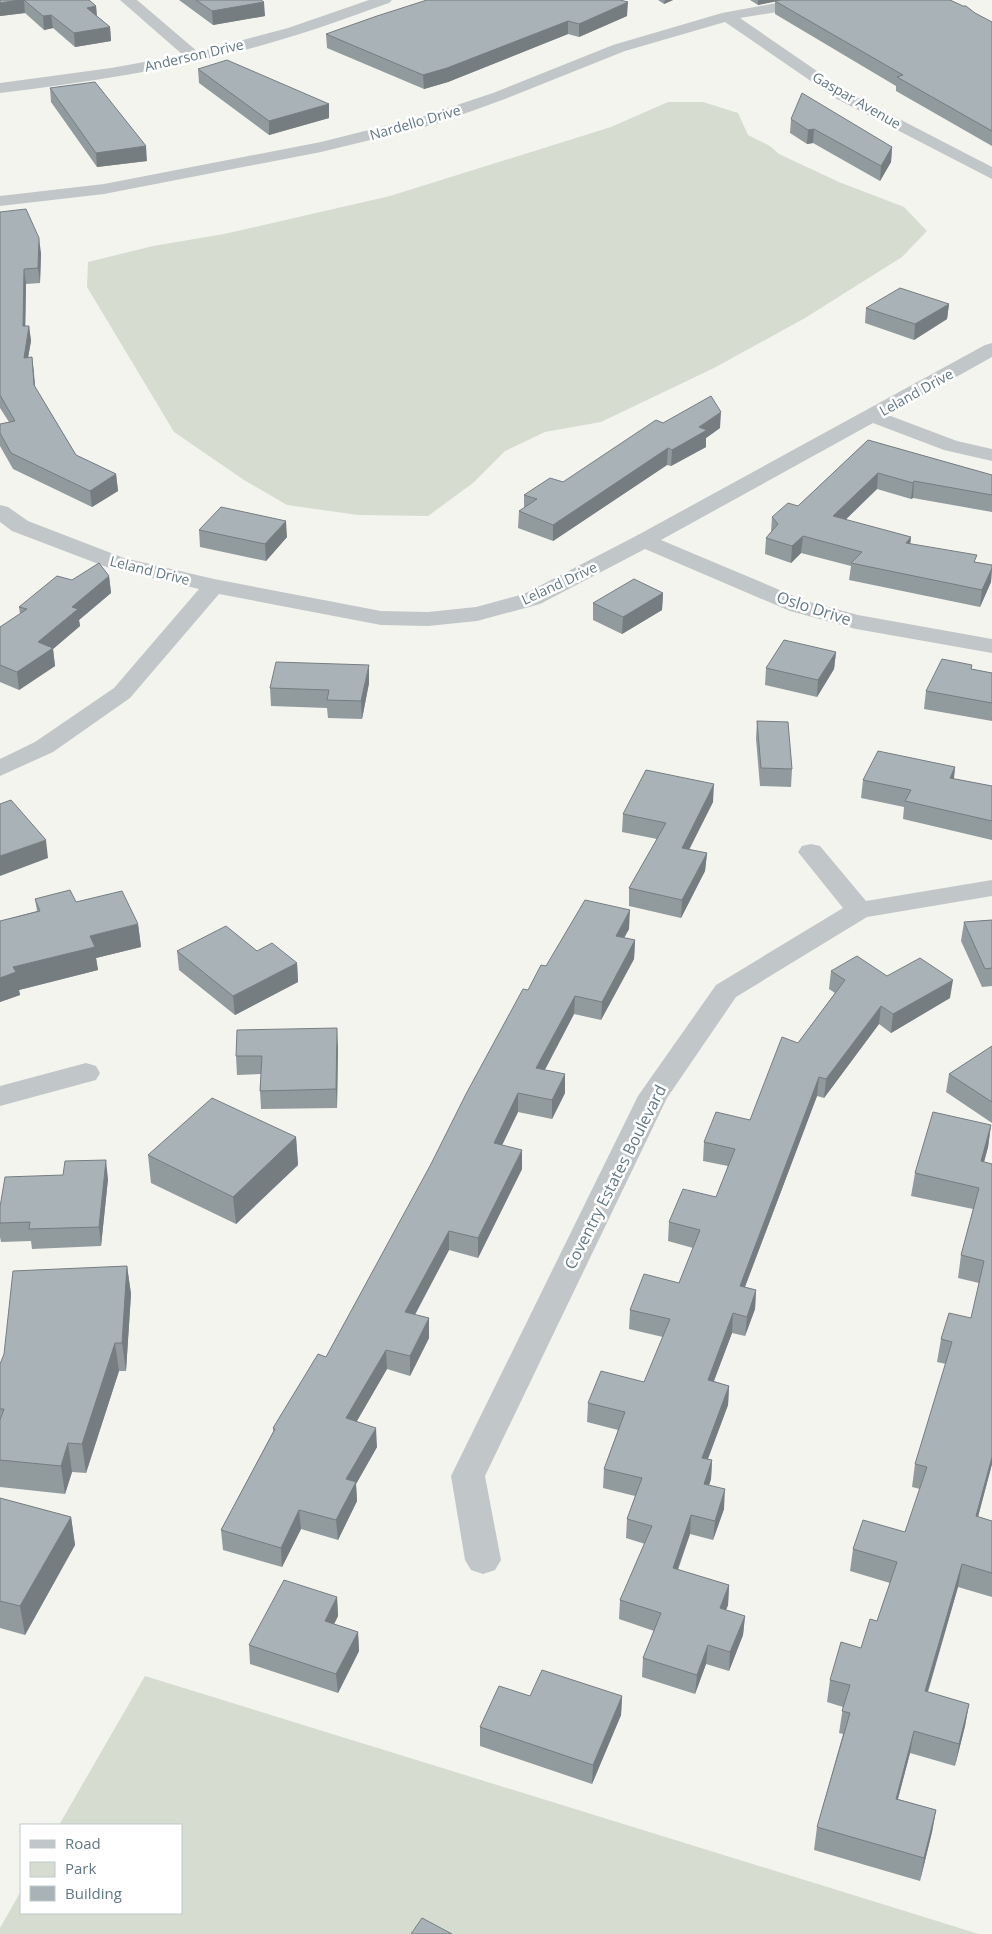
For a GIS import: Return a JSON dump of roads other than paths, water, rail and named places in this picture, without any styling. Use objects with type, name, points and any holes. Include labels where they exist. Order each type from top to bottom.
[{"type":"street","points":[[128,0],[195,57]]},
{"type":"street","name":"Anderson Drive","points":[[0,88],[74,80],[195,57],[293,32],[384,0]]},
{"type":"street","name":"Nardello Drive","points":[[0,201],[123,185],[321,147],[430,120],[499,96],[619,48],[727,16],[819,0]]},
{"type":"street","name":"Gaspar Avenue","points":[[727,16],[843,96],[992,174]]},
{"type":"street","name":"Leland Drive","points":[[0,512],[20,526],[117,563],[214,586],[381,618],[428,619],[477,614],[532,599],[644,541],[992,349]]},
{"type":"street","points":[[873,416],[951,446],[992,455]]},
{"type":"street","name":"Oslo Drive","points":[[644,541],[798,606],[856,622],[992,646]]},
{"type":"street","points":[[0,769],[44,747],[122,693],[214,586]]},
{"type":"street","points":[[811,852],[859,910]]},
{"type":"street","name":"Coventry Estates Boulevard","points":[[483,1560],[468,1476],[654,1096],[726,991],[859,910],[992,888]]},
{"type":"street","points":[[0,1096],[86,1073]]}]
